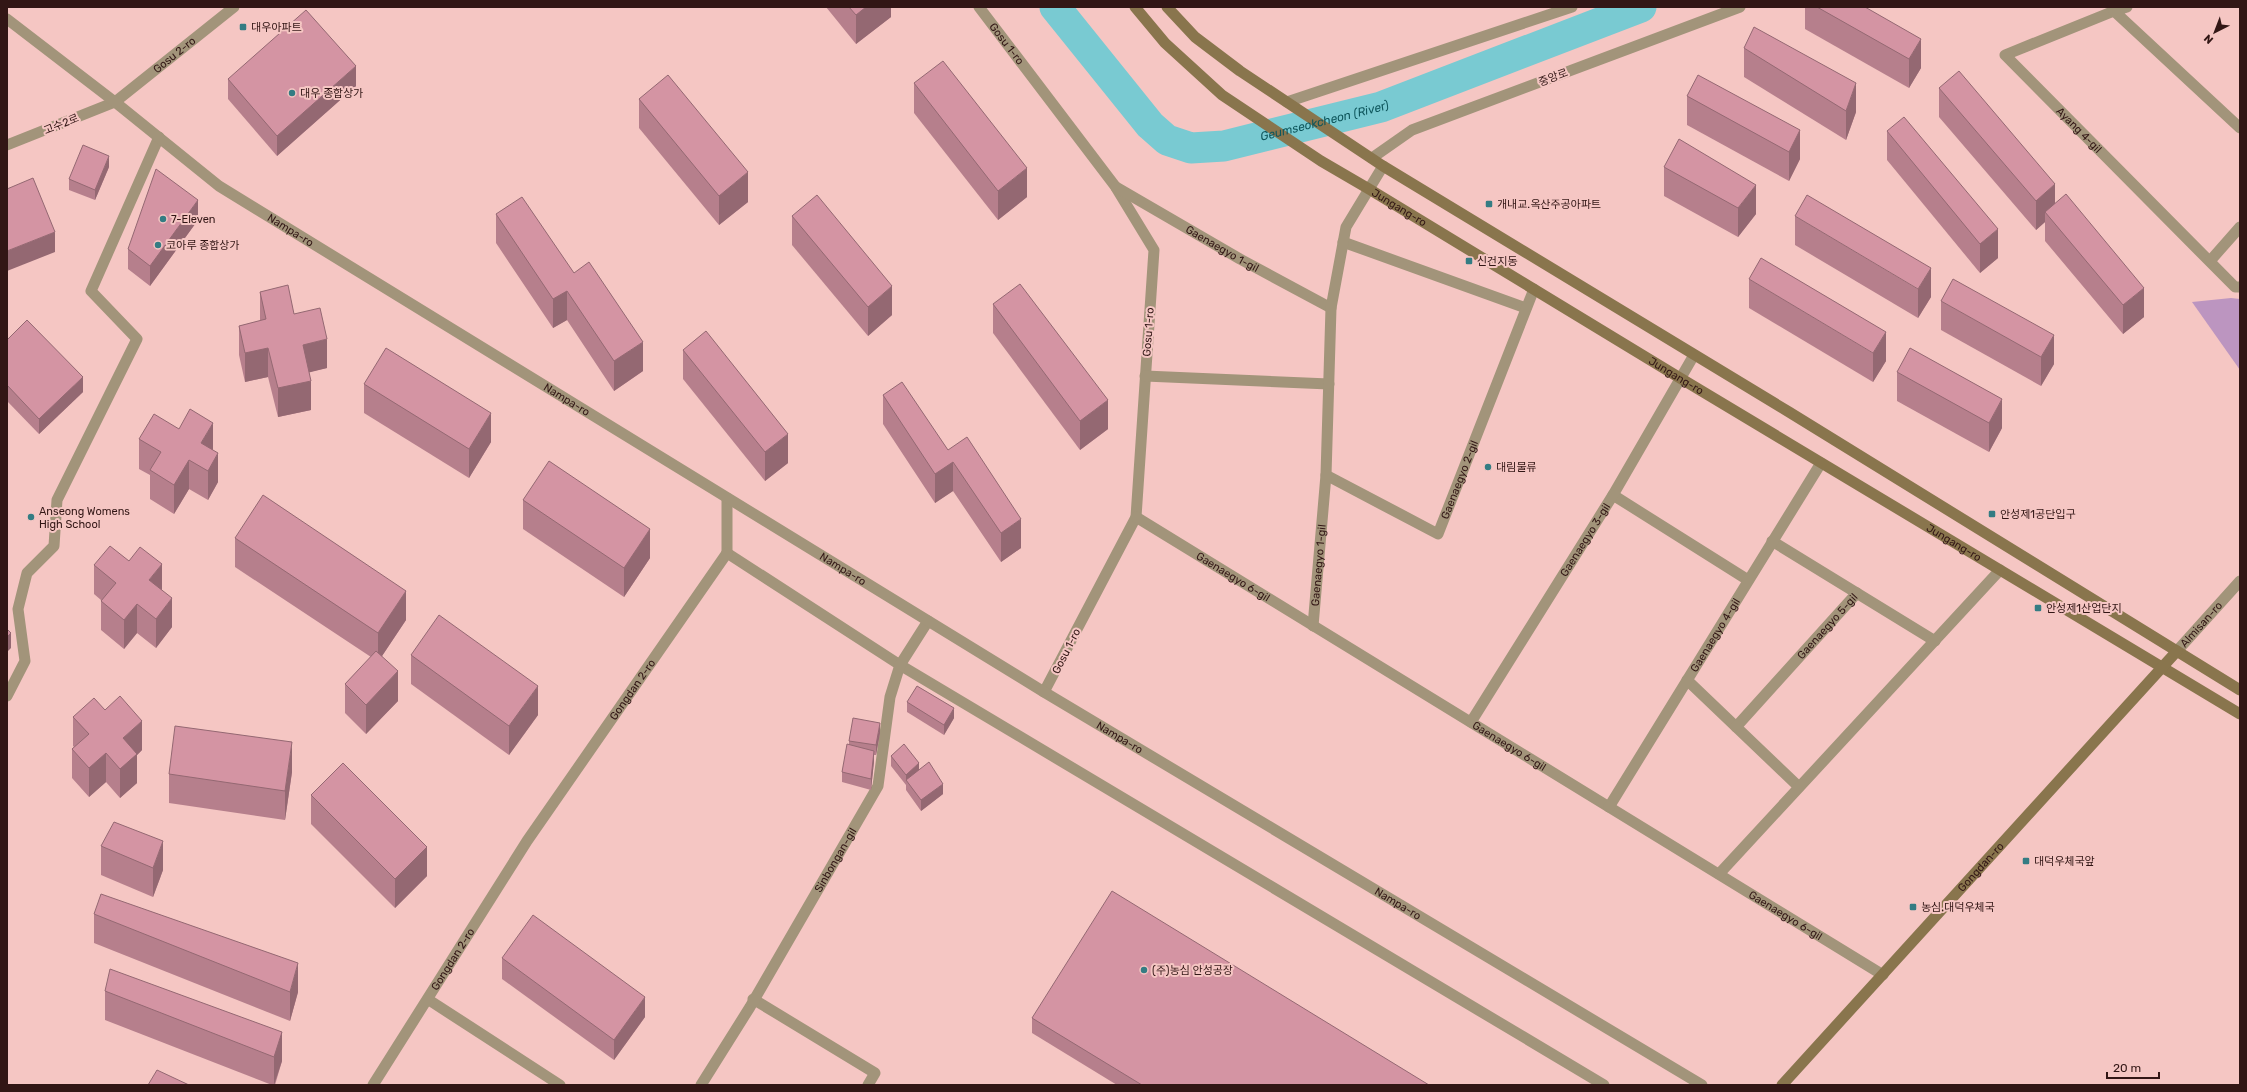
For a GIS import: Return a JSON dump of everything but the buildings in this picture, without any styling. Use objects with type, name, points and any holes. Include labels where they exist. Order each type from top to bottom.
[{"type":"main road","name":"Jungang-ro","points":[[1135,7],[1165,43],[1222,95],[1321,161],[2240,714]]},
{"type":"main road","points":[[1167,7],[1195,37],[1287,102],[1384,166],[2240,690]]},
{"type":"main road","name":"Almisan-ro","points":[[2162,667],[2177,651]]},
{"type":"main road","name":"Gongdan-ro","points":[[1782,1085],[2162,667]]},
{"type":"street","name":"Gosu 2-ro","points":[[115,102],[234,7]]},
{"type":"street","name":"Gosu 1-ro","points":[[979,7],[1115,186],[1154,250],[1136,517],[1044,692]]},
{"type":"street","points":[[1287,102],[1572,7]]},
{"type":"street","name":"중앙로","points":[[1372,158],[1412,130],[1740,7]]},
{"type":"street","points":[[2114,9],[2127,7]]},
{"type":"street","points":[[2114,9],[2240,128]]},
{"type":"street","name":"Ayang 4-gil","points":[[2114,9],[2005,55],[2235,286],[2240,286]]},
{"type":"street","name":"Nampa-ro","points":[[7,19],[115,102],[219,186],[1044,692],[1702,1085]]},
{"type":"street","name":"고수2로","points":[[7,145],[115,102]]},
{"type":"street","points":[[7,696],[25,661],[18,609],[27,573],[54,546],[57,500],[137,339],[91,291],[159,137]]},
{"type":"street","name":"Gaenaegyo 1-gil","points":[[1313,626],[1326,475],[1331,308],[1346,227],[1384,166]]},
{"type":"street","name":"Gaenaegyo 1-gil","points":[[1115,186],[1240,259],[1331,308]]},
{"type":"street","points":[[2210,261],[2240,227]]},
{"type":"street","points":[[1343,242],[1526,308]]},
{"type":"street","name":"Gaenaegyo 2-gil","points":[[1326,475],[1438,534],[1534,289]]},
{"type":"street","name":"Gaenaegyo 3-gil","points":[[1471,722],[1613,495],[1694,355]]},
{"type":"street","points":[[1145,376],[1329,384]]},
{"type":"street","name":"Gaenaegyo 4-gil","points":[[1609,807],[1821,462]]},
{"type":"street","points":[[1613,495],[1748,580]]},
{"type":"street","points":[[727,498],[727,553],[900,665],[1604,1085]]},
{"type":"street","name":"Gaenaegyo 6-gil","points":[[1136,517],[1883,975]]},
{"type":"street","points":[[1772,541],[1856,593]]},
{"type":"street","name":"Gongdan 2-ro","points":[[373,1085],[429,1000],[527,841],[727,553]]},
{"type":"street","points":[[1718,874],[2000,570]]},
{"type":"street","name":"Almisan-ro","points":[[2177,651],[2240,581]]},
{"type":"street","name":"Gaenaegyo 5-gil","points":[[1736,727],[1856,593],[1934,641]]},
{"type":"street","name":"Sinbongan-gil","points":[[701,1085],[878,786],[890,697],[900,665],[928,621]]},
{"type":"street","points":[[1687,680],[1799,787]]},
{"type":"street","points":[[753,999],[876,1073],[868,1085]]},
{"type":"street","name":"Gongdan 2-ro","points":[[429,1000],[560,1085]]},
{"type":"shaded area","points":[[2231,298],[2240,299],[2240,370],[2192,302]]},
{"type":"waterway","name":"Geumseokcheon (River)","points":[[1055,7],[1150,125],[1167,140],[1191,148],[1224,146],[1381,107],[1641,7]]},
{"type":"place","name":"대우아파트","points":[[243,27]]},
{"type":"place","name":"대우 종합상가","points":[[292,93]]},
{"type":"place","name":"개내교.옥산주공아파트","points":[[1489,204]]},
{"type":"place","name":"7-Eleven","points":[[163,219]]},
{"type":"place","name":"코아루 종합상가","points":[[158,245]]},
{"type":"place","name":"신건지동","points":[[1469,261]]},
{"type":"place","name":"대림물류","points":[[1488,467]]},
{"type":"place","name":"안성제1공단입구","points":[[1992,514]]},
{"type":"place","name":"Anseong Womens High School","points":[[31,517]]},
{"type":"place","name":"안성제1산업단지","points":[[2038,608]]},
{"type":"place","name":"대덕우체국앞","points":[[2026,861]]},
{"type":"place","name":"농심.대덕우체국","points":[[1913,907]]},
{"type":"place","name":"(주)농심 안성공장","points":[[1144,970]]}]
